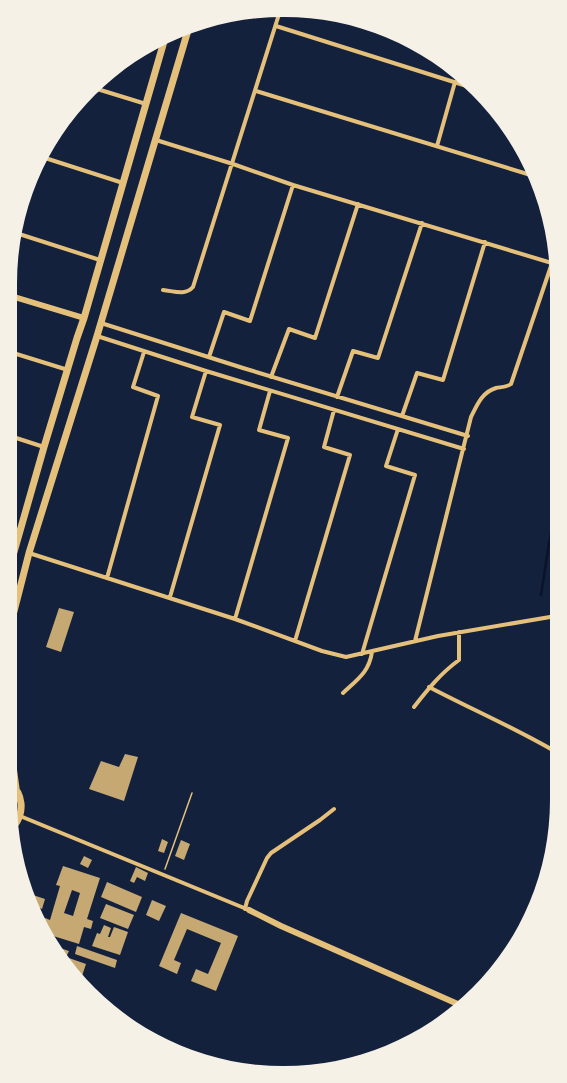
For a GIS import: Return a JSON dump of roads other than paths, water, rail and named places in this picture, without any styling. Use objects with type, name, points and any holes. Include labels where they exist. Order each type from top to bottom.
[{"type":"main road","points":[[17,599],[29,553],[101,323],[187,35]]},
{"type":"main road","points":[[17,539],[84,318],[163,46]]},
{"type":"main road","points":[[17,790],[22,806],[18,819]]},
{"type":"street","points":[[163,290],[184,293],[193,287],[278,17]]},
{"type":"street","points":[[276,26],[460,84]]},
{"type":"street","points":[[437,146],[455,82]]},
{"type":"street","points":[[100,90],[146,104]]},
{"type":"street","points":[[256,91],[526,174]]},
{"type":"street","points":[[156,140],[293,185],[422,222],[549,261]]},
{"type":"street","points":[[48,159],[123,183]]},
{"type":"street","points":[[209,357],[224,312],[250,321],[293,185]]},
{"type":"street","points":[[271,377],[289,329],[315,338],[358,204]]},
{"type":"street","points":[[337,396],[353,351],[378,358],[422,222]]},
{"type":"street","points":[[22,235],[100,260]]},
{"type":"street","points":[[402,416],[416,373],[443,380],[485,242]]},
{"type":"street","points":[[415,641],[468,436],[471,417],[479,400],[490,390],[509,386],[511,384],[550,276]]},
{"type":"street","points":[[17,298],[84,318]]},
{"type":"street","points":[[101,323],[271,377],[468,436]]},
{"type":"street","points":[[97,336],[270,391],[464,449]]},
{"type":"street","points":[[107,578],[158,396],[133,388],[144,352]]},
{"type":"street","points":[[17,354],[68,370]]},
{"type":"street","points":[[170,598],[220,425],[192,417],[206,371]]},
{"type":"street","points":[[235,618],[288,438],[259,430],[270,391]]},
{"type":"street","points":[[295,641],[350,455],[324,447],[334,410]]},
{"type":"street","points":[[362,654],[415,475],[386,466],[398,429]]},
{"type":"street","points":[[17,438],[44,447]]},
{"type":"street","points":[[29,553],[235,618],[322,651],[346,657],[459,632],[550,617]]},
{"type":"street","points":[[414,707],[447,668],[459,660],[459,632]]},
{"type":"street","points":[[343,693],[365,672],[370,663],[372,652]]},
{"type":"street","points":[[429,688],[532,738],[550,748]]},
{"type":"street","points":[[247,910],[247,901],[267,858],[334,809]]},
{"type":"street","points":[[20,816],[247,910],[455,1003]]},
{"type":"waterway","points":[[541,595],[550,538]]}]
